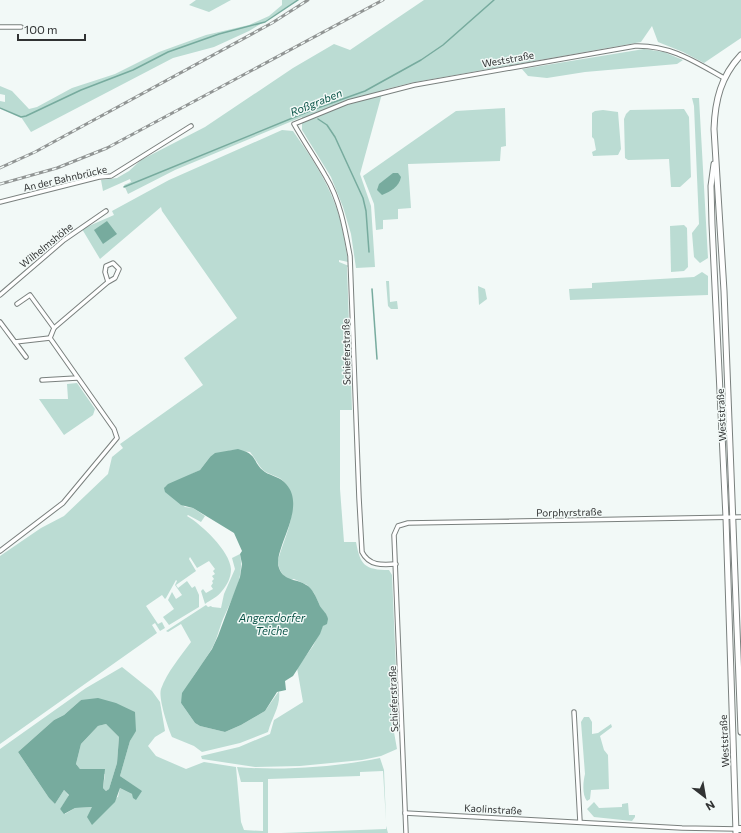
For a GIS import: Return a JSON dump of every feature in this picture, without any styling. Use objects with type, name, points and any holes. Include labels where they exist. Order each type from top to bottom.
[{"type":"main road","name":"Weststraße","points":[[741,55],[724,78],[717,98],[715,111],[734,518],[741,732]]},
{"type":"main road","name":"Weststraße","points":[[716,153],[711,186],[712,224],[726,518],[730,672],[738,830]]},
{"type":"street","points":[[0,27],[21,27]]},
{"type":"street","name":"Weststraße","points":[[294,124],[348,102],[414,84],[635,46],[649,45],[670,49],[724,78]]},
{"type":"street","name":"Schieferstraße","points":[[294,124],[327,178],[336,199],[345,226],[350,256],[362,552],[365,558],[379,565],[396,564]]},
{"type":"street","name":"An der Bahnbrücke","points":[[0,202],[117,173],[191,126]]},
{"type":"street","name":"Wilhelmshöhe","points":[[0,295],[58,244],[106,211]]},
{"type":"street","points":[[50,338],[54,328],[108,282],[115,278],[119,272],[118,267],[113,263],[106,266],[105,272],[108,282]]},
{"type":"street","points":[[17,304],[30,295],[54,328]]},
{"type":"street","points":[[0,322],[26,357]]},
{"type":"street","points":[[15,342],[50,338]]},
{"type":"street","points":[[0,551],[63,503],[117,438],[114,429],[50,338]]},
{"type":"street","points":[[42,380],[77,378]]},
{"type":"street","name":"Porphyrstraße","points":[[398,526],[408,523],[741,517]]},
{"type":"street","name":"Schieferstraße","points":[[398,526],[394,535],[406,833]]},
{"type":"street","points":[[574,712],[580,822]]},
{"type":"street","name":"Kaolinstraße","points":[[405,813],[738,830]]},
{"type":"shaded area","points":[[196,0],[231,0],[209,12],[189,5]]},
{"type":"shaded area","points":[[282,0],[299,0],[249,31],[214,47],[173,58],[31,132],[21,117],[0,107],[0,101],[5,102],[5,95],[0,94],[0,86],[12,91],[29,109],[37,107],[72,88],[115,74],[159,52],[206,35],[249,25],[269,16],[282,5]]},
{"type":"shaded area","points":[[424,0],[741,0],[741,38],[704,63],[683,52],[658,42],[652,26],[641,42],[410,83],[383,90],[360,174],[371,206],[375,267],[356,268],[351,234],[343,207],[331,177],[302,130],[302,117],[175,170],[128,194],[124,185],[131,182],[130,179],[103,191],[101,180],[117,178],[129,171],[141,160],[205,127],[293,68],[334,44],[350,50]]},
{"type":"shaded area","points":[[644,49],[664,52],[683,60],[677,64],[585,72],[547,78],[528,76],[522,69]]},
{"type":"shaded area","points":[[692,98],[699,98],[708,258],[700,263],[694,257],[692,233],[699,224],[694,106]]},
{"type":"shaded area","points":[[505,108],[506,146],[501,147],[500,161],[408,164],[411,208],[398,209],[398,219],[383,220],[383,229],[376,230],[374,204],[363,176],[456,111]]},
{"type":"shaded area","points":[[684,109],[689,117],[691,177],[680,187],[671,187],[669,159],[628,160],[625,158],[624,119],[630,110]]},
{"type":"shaded area","points":[[603,110],[618,112],[621,149],[618,155],[593,156],[592,152],[596,150],[594,139],[592,137],[592,113]]},
{"type":"shaded area","points":[[282,130],[293,131],[322,175],[337,211],[344,240],[348,262],[339,260],[339,262],[349,266],[347,267],[352,410],[340,410],[340,489],[344,542],[356,542],[359,556],[365,565],[374,569],[389,570],[392,575],[398,716],[392,721],[397,749],[381,756],[362,760],[300,766],[255,767],[202,759],[201,756],[239,747],[270,734],[274,720],[303,702],[297,668],[313,646],[323,626],[327,622],[327,616],[321,608],[314,593],[307,585],[294,579],[290,580],[287,578],[281,572],[279,566],[278,560],[288,531],[292,511],[292,501],[284,482],[280,478],[263,470],[250,452],[232,450],[210,457],[200,470],[165,487],[185,507],[193,508],[205,516],[201,522],[188,515],[187,516],[200,525],[226,554],[231,572],[224,589],[205,604],[201,591],[203,589],[206,593],[213,589],[211,586],[214,579],[212,576],[215,574],[213,571],[215,569],[209,561],[197,568],[190,557],[189,559],[196,571],[176,585],[178,588],[187,581],[192,588],[195,586],[199,595],[199,607],[169,625],[163,617],[174,609],[168,600],[172,592],[176,599],[182,595],[175,585],[176,580],[165,599],[162,595],[146,606],[158,624],[162,622],[165,628],[160,631],[155,623],[152,625],[157,633],[0,744],[0,556],[41,528],[64,516],[108,474],[112,457],[123,448],[120,444],[203,385],[184,358],[237,318],[162,211],[161,207],[100,259],[82,229],[114,215],[112,211],[169,180]]},
{"type":"shaded area","points":[[684,225],[687,228],[688,267],[684,271],[671,272],[670,226]]},
{"type":"shaded area","points":[[702,272],[708,276],[708,295],[570,300],[569,289],[592,288],[592,283],[694,277]]},
{"type":"shaded area","points":[[386,281],[389,281],[390,302],[397,301],[398,309],[391,309],[388,306]]},
{"type":"shaded area","points":[[478,286],[485,289],[487,299],[479,305]]},
{"type":"shaded area","points":[[77,383],[95,409],[93,415],[64,435],[39,399],[68,399],[67,384]]},
{"type":"shaded area","points":[[240,554],[241,571],[234,595],[213,646],[190,682],[181,703],[195,723],[200,726],[225,732],[241,725],[265,711],[279,691],[279,702],[268,732],[240,743],[202,752],[194,746],[172,737],[166,720],[162,706],[160,693],[161,689],[170,670],[191,642],[181,624],[168,632],[166,631],[206,605],[208,607],[211,606],[221,608],[224,594],[235,569],[232,558]]},
{"type":"shaded area","points":[[122,667],[152,691],[160,702],[165,731],[155,737],[148,746],[156,756],[186,769],[204,762],[236,767],[241,822],[244,830],[263,831],[263,782],[241,782],[237,767],[272,769],[309,767],[345,764],[380,758],[384,770],[386,821],[383,771],[360,772],[360,776],[268,779],[268,833],[0,833],[0,749],[86,688]],"holes":[[[81,700],[135,731],[130,741],[120,776],[141,791],[132,794],[120,788],[118,797],[93,807],[75,808],[65,814],[60,809],[69,796],[64,790],[55,804],[49,798],[18,752],[54,720],[64,715]]]},
{"type":"shaded area","points":[[584,717],[589,717],[592,722],[592,734],[598,733],[611,724],[612,727],[600,736],[604,750],[608,755],[609,789],[591,790],[590,799],[587,801],[585,798],[583,784],[585,774],[581,722]]},
{"type":"shaded area","points":[[106,724],[119,737],[117,763],[109,789],[106,791],[103,788],[105,774],[80,769],[76,764],[81,744],[98,726]]},
{"type":"shaded area","points":[[594,802],[599,808],[622,807],[622,804],[628,803],[629,815],[635,815],[635,817],[632,821],[594,817],[587,809]]},
{"type":"shaded area","points":[[386,826],[388,833],[281,833],[386,829]]},
{"type":"water","points":[[393,173],[398,173],[401,177],[400,180],[394,188],[382,195],[377,190],[379,184]]},
{"type":"water","points":[[107,221],[117,234],[103,244],[94,230]]},
{"type":"water","name":"Angersdorfer Teiche","points":[[238,449],[253,456],[258,465],[265,472],[279,478],[284,482],[292,494],[292,516],[280,551],[278,560],[279,568],[287,578],[304,584],[310,588],[328,619],[327,624],[323,626],[320,634],[293,676],[285,681],[286,690],[277,692],[265,711],[241,725],[225,732],[200,726],[195,723],[181,703],[182,693],[212,649],[218,636],[240,577],[242,564],[240,554],[242,551],[234,533],[193,508],[181,505],[165,492],[164,488],[168,484],[200,470],[215,453]]},
{"type":"water","points":[[98,698],[116,703],[135,712],[136,731],[130,741],[120,776],[142,791],[136,800],[133,798],[132,794],[120,788],[115,802],[92,825],[87,817],[92,807],[75,808],[64,814],[60,809],[69,795],[64,790],[55,804],[49,798],[18,752],[54,720],[64,715],[81,700]],"holes":[[[106,724],[119,737],[117,763],[109,789],[106,791],[103,788],[105,769],[80,769],[76,764],[81,744],[98,726]]]},
{"type":"waterway","name":"Roßgraben","points":[[0,108],[21,117],[26,116],[81,90],[133,70],[168,52],[219,34],[265,22],[298,0]]},
{"type":"waterway","name":"Roßgraben","points":[[124,187],[312,110],[365,91],[421,60],[443,45],[494,0]]},
{"type":"waterway","points":[[318,119],[327,125],[335,137],[363,198],[366,211],[369,252]]},
{"type":"waterway","points":[[372,289],[377,359]]},
{"type":"railway","points":[[0,168],[35,152],[272,23],[308,0]]},
{"type":"railway","points":[[0,184],[57,168],[107,148],[383,0]]}]
